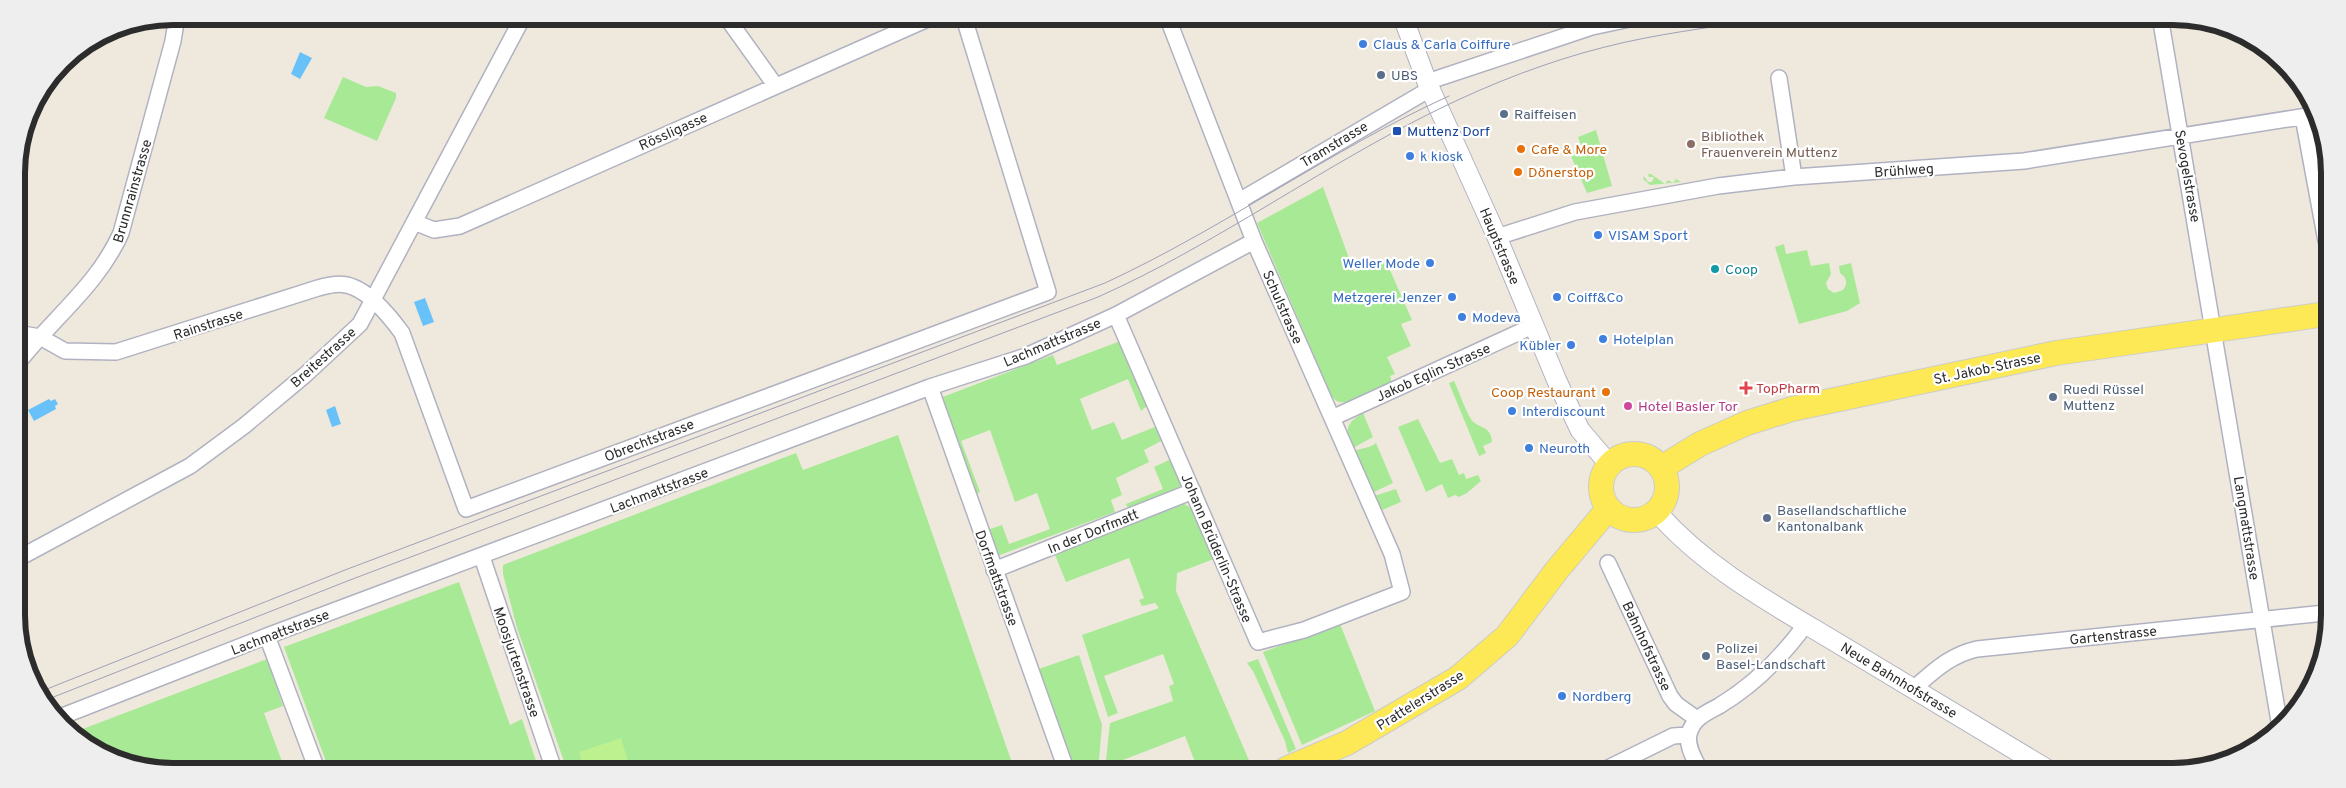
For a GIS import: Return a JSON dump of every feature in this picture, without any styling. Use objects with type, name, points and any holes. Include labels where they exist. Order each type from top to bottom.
[{"type":"main road","name":"St. Jakob-Strasse","points":[[1661,468],[1700,444],[1747,423],[1792,409],[2056,353],[2321,315]]},
{"type":"main road","points":[[1636,453],[1646,456],[1661,468],[1666,476],[1666,495],[1656,512],[1647,518],[1626,520],[1616,516],[1608,509],[1603,501],[1600,482],[1609,464],[1617,458],[1636,453]]},
{"type":"main road","name":"Prattelerstrasse","points":[[1301,763],[1347,744],[1408,710],[1458,678],[1507,636],[1557,570],[1608,509]]},
{"type":"street","name":"Brunnrainstrasse","points":[[25,354],[85,288],[111,255],[121,234],[173,41],[176,25]]},
{"type":"street","name":"Breitestrasse","points":[[25,555],[197,460],[244,426],[305,375],[360,324],[519,25]]},
{"type":"street","points":[[732,25],[775,85]]},
{"type":"street","name":"Rössligasse","points":[[414,222],[434,230],[460,226],[914,25]]},
{"type":"street","name":"Obrechtstrasse","points":[[372,301],[389,316],[402,333],[466,509],[1048,292],[966,25]]},
{"type":"street","name":"Schulstrasse","points":[[1170,25],[1254,241],[1392,554],[1402,592]]},
{"type":"street","name":"Hauptstrasse","points":[[1406,25],[1429,86],[1497,237],[1580,430],[1609,464]]},
{"type":"street","name":"Tramstrasse","points":[[1238,201],[1429,86],[1586,25]]},
{"type":"street","name":"Sevogelstrasse","points":[[2162,25],[2215,330]]},
{"type":"street","points":[[1780,78],[1794,178]]},
{"type":"street","points":[[2308,116],[2321,206]]},
{"type":"street","name":"Brühlweg","points":[[1497,237],[1575,212],[1718,186],[1794,178],[2024,161],[2308,116]]},
{"type":"street","name":"Lachmattstrasse","points":[[64,715],[267,636],[482,557],[930,387],[1026,356],[1116,315],[1254,241]]},
{"type":"street","name":"Rainstrasse","points":[[25,334],[40,337],[65,351],[116,352],[336,284],[353,287],[372,301]]},
{"type":"street","name":"Johann Brüderlin-Strasse","points":[[1116,315],[1258,642],[1304,630],[1402,592]]},
{"type":"street","name":"Jakob Eglin-Strasse","points":[[1332,418],[1534,326]]},
{"type":"street","name":"Langmattstrasse","points":[[2215,330],[2278,719]]},
{"type":"street","name":"Dorfmattstrasse","points":[[930,387],[1064,763]]},
{"type":"street","name":"In der Dorfmatt","points":[[994,570],[1193,491]]},
{"type":"street","name":"Neue Bahnhofstrasse","points":[[1656,512],[1673,530],[1725,572],[1806,624],[2037,763]]},
{"type":"street","name":"Moosjurtenstrasse","points":[[482,557],[552,763]]},
{"type":"street","name":"Bahnhofstrasse","points":[[1608,563],[1670,696],[1676,704],[1697,719]]},
{"type":"street","name":"Gartenstrasse","points":[[1914,689],[1946,660],[1960,653],[1977,649],[2321,613]]},
{"type":"street","points":[[1697,763],[1691,750],[1688,735],[1697,719],[1760,676],[1785,651],[1806,624]]},
{"type":"street","points":[[267,636],[315,763]]},
{"type":"street","points":[[1618,763],[1673,736],[1688,735]]},
{"type":"green space","points":[[343,77],[366,87],[378,86],[396,93],[396,98],[377,141],[324,118]]},
{"type":"green space","points":[[1596,130],[1612,186],[1587,193],[1570,154],[1582,148],[1578,137]]},
{"type":"green space","points":[[1648,174],[1651,174],[1664,184],[1650,185],[1643,179],[1644,176],[1648,182],[1652,182],[1654,177],[1649,177]]},
{"type":"green space","points":[[1323,187],[1354,272],[1386,261],[1412,320],[1401,324],[1411,346],[1387,357],[1395,374],[1390,376],[1392,383],[1347,402],[1338,402],[1331,395],[1257,223]]},
{"type":"green space","points":[[1784,244],[1786,254],[1807,250],[1811,266],[1829,263],[1831,274],[1826,283],[1828,289],[1834,293],[1843,290],[1846,283],[1844,276],[1840,273],[1839,266],[1851,263],[1860,303],[1847,311],[1799,324],[1775,247]]},
{"type":"green space","points":[[1123,340],[1148,405],[1141,411],[1128,379],[1080,399],[1092,430],[1114,422],[1122,440],[1160,425],[1165,439],[1144,450],[1149,462],[1116,478],[1122,495],[1111,500],[1115,512],[997,556],[987,530],[1002,525],[1009,544],[1050,529],[1037,493],[1015,502],[990,430],[961,441],[980,492],[976,494],[940,398],[1053,355],[1057,365]]},
{"type":"green space","points":[[1454,381],[1471,419],[1486,429],[1491,436],[1492,442],[1483,446],[1486,453],[1479,456],[1449,383]]},
{"type":"green space","points":[[1363,413],[1373,437],[1353,448],[1348,428],[1353,420]]},
{"type":"green space","points":[[1418,419],[1440,463],[1452,459],[1459,475],[1464,473],[1466,479],[1478,475],[1481,481],[1467,493],[1459,497],[1455,495],[1448,498],[1442,484],[1426,492],[1398,427]]},
{"type":"green space","points":[[898,435],[1011,760],[1002,763],[565,763],[517,628],[503,574],[503,565],[796,453],[803,470]]},
{"type":"green space","points":[[1376,443],[1393,483],[1372,493],[1354,451]]},
{"type":"green space","points":[[1169,460],[1174,461],[1181,484],[1179,489],[1129,510],[1126,504],[1163,489],[1154,467]]},
{"type":"green space","points":[[1396,489],[1401,502],[1382,510],[1378,509],[1374,496]]},
{"type":"green space","points":[[1181,502],[1194,510],[1214,559],[1177,573],[1176,591],[1250,763],[1195,763],[1185,736],[1123,760],[1124,763],[1106,763],[1110,723],[1173,701],[1169,686],[1174,684],[1163,654],[1104,676],[1118,713],[1108,717],[1082,635],[1159,608],[1155,603],[1142,606],[1139,600],[1144,598],[1129,558],[1066,582],[1055,555],[1127,523]]},
{"type":"green space","points":[[459,582],[510,725],[522,719],[537,763],[327,763],[284,647]]},
{"type":"green space","points":[[1340,624],[1375,711],[1302,745],[1263,652]]},
{"type":"green space","points":[[1079,655],[1102,725],[1099,760],[1089,763],[1068,763],[1033,671]]},
{"type":"green space","points":[[267,659],[283,706],[264,713],[283,763],[153,762],[116,752],[80,730]]},
{"type":"green space","points":[[1258,659],[1296,749],[1288,753],[1285,741],[1253,671],[1247,663]]},
{"type":"green space","points":[[621,738],[628,763],[583,763],[579,752]]},
{"type":"water","points":[[300,52],[312,58],[300,79],[291,74]]},
{"type":"water","points":[[425,298],[434,322],[423,326],[414,302]]},
{"type":"water","points":[[49,399],[51,401],[55,399],[58,404],[55,406],[56,409],[34,421],[28,410]]},
{"type":"water","points":[[335,406],[341,424],[332,427],[326,410]]},
{"type":"tram line","points":[[51,698],[350,580],[1098,297],[1185,253],[1396,131],[1459,99],[1500,82],[1563,59],[1624,42],[1726,25]]},
{"type":"tram line","points":[[45,690],[345,570],[1105,283],[1192,238],[1362,140],[1449,96]]},
{"type":"place","name":"Claus & Carla Coiffure","points":[[1363,44]]},
{"type":"place","name":"UBS","points":[[1381,75]]},
{"type":"place","name":"Raiffeisen","points":[[1504,114]]},
{"type":"place","name":"Muttenz Dorf","points":[[1397,131]]},
{"type":"place","name":"Bibliothek Frauenverein Muttenz","points":[[1691,144]]},
{"type":"place","name":"Cafe & More","points":[[1521,149]]},
{"type":"place","name":"k kiosk","points":[[1410,156]]},
{"type":"place","name":"Dönerstop","points":[[1518,172]]},
{"type":"place","name":"VISAM Sport","points":[[1598,235]]},
{"type":"place","name":"Weller Mode","points":[[1430,263]]},
{"type":"place","name":"Coop","points":[[1715,269]]},
{"type":"place","name":"Metzgerei Jenzer","points":[[1452,297]]},
{"type":"place","name":"Coiff&Co","points":[[1557,297]]},
{"type":"place","name":"Modeva","points":[[1462,317]]},
{"type":"place","name":"Hotelplan","points":[[1603,339]]},
{"type":"place","name":"Kübler","points":[[1571,345]]},
{"type":"place","name":"TopPharm","points":[[1746,388]]},
{"type":"place","name":"Coop Restaurant","points":[[1606,392]]},
{"type":"place","name":"Ruedi Rüssel Muttenz","points":[[2053,397]]},
{"type":"place","name":"Hotel Basler Tor","points":[[1628,406]]},
{"type":"place","name":"Interdiscount","points":[[1512,411]]},
{"type":"place","name":"Neuroth","points":[[1529,448]]},
{"type":"place","name":"Basellandschaftliche Kantonalbank","points":[[1767,518]]},
{"type":"place","name":"Polizei Basel-Landschaft","points":[[1706,656]]},
{"type":"place","name":"Nordberg","points":[[1562,696]]}]
